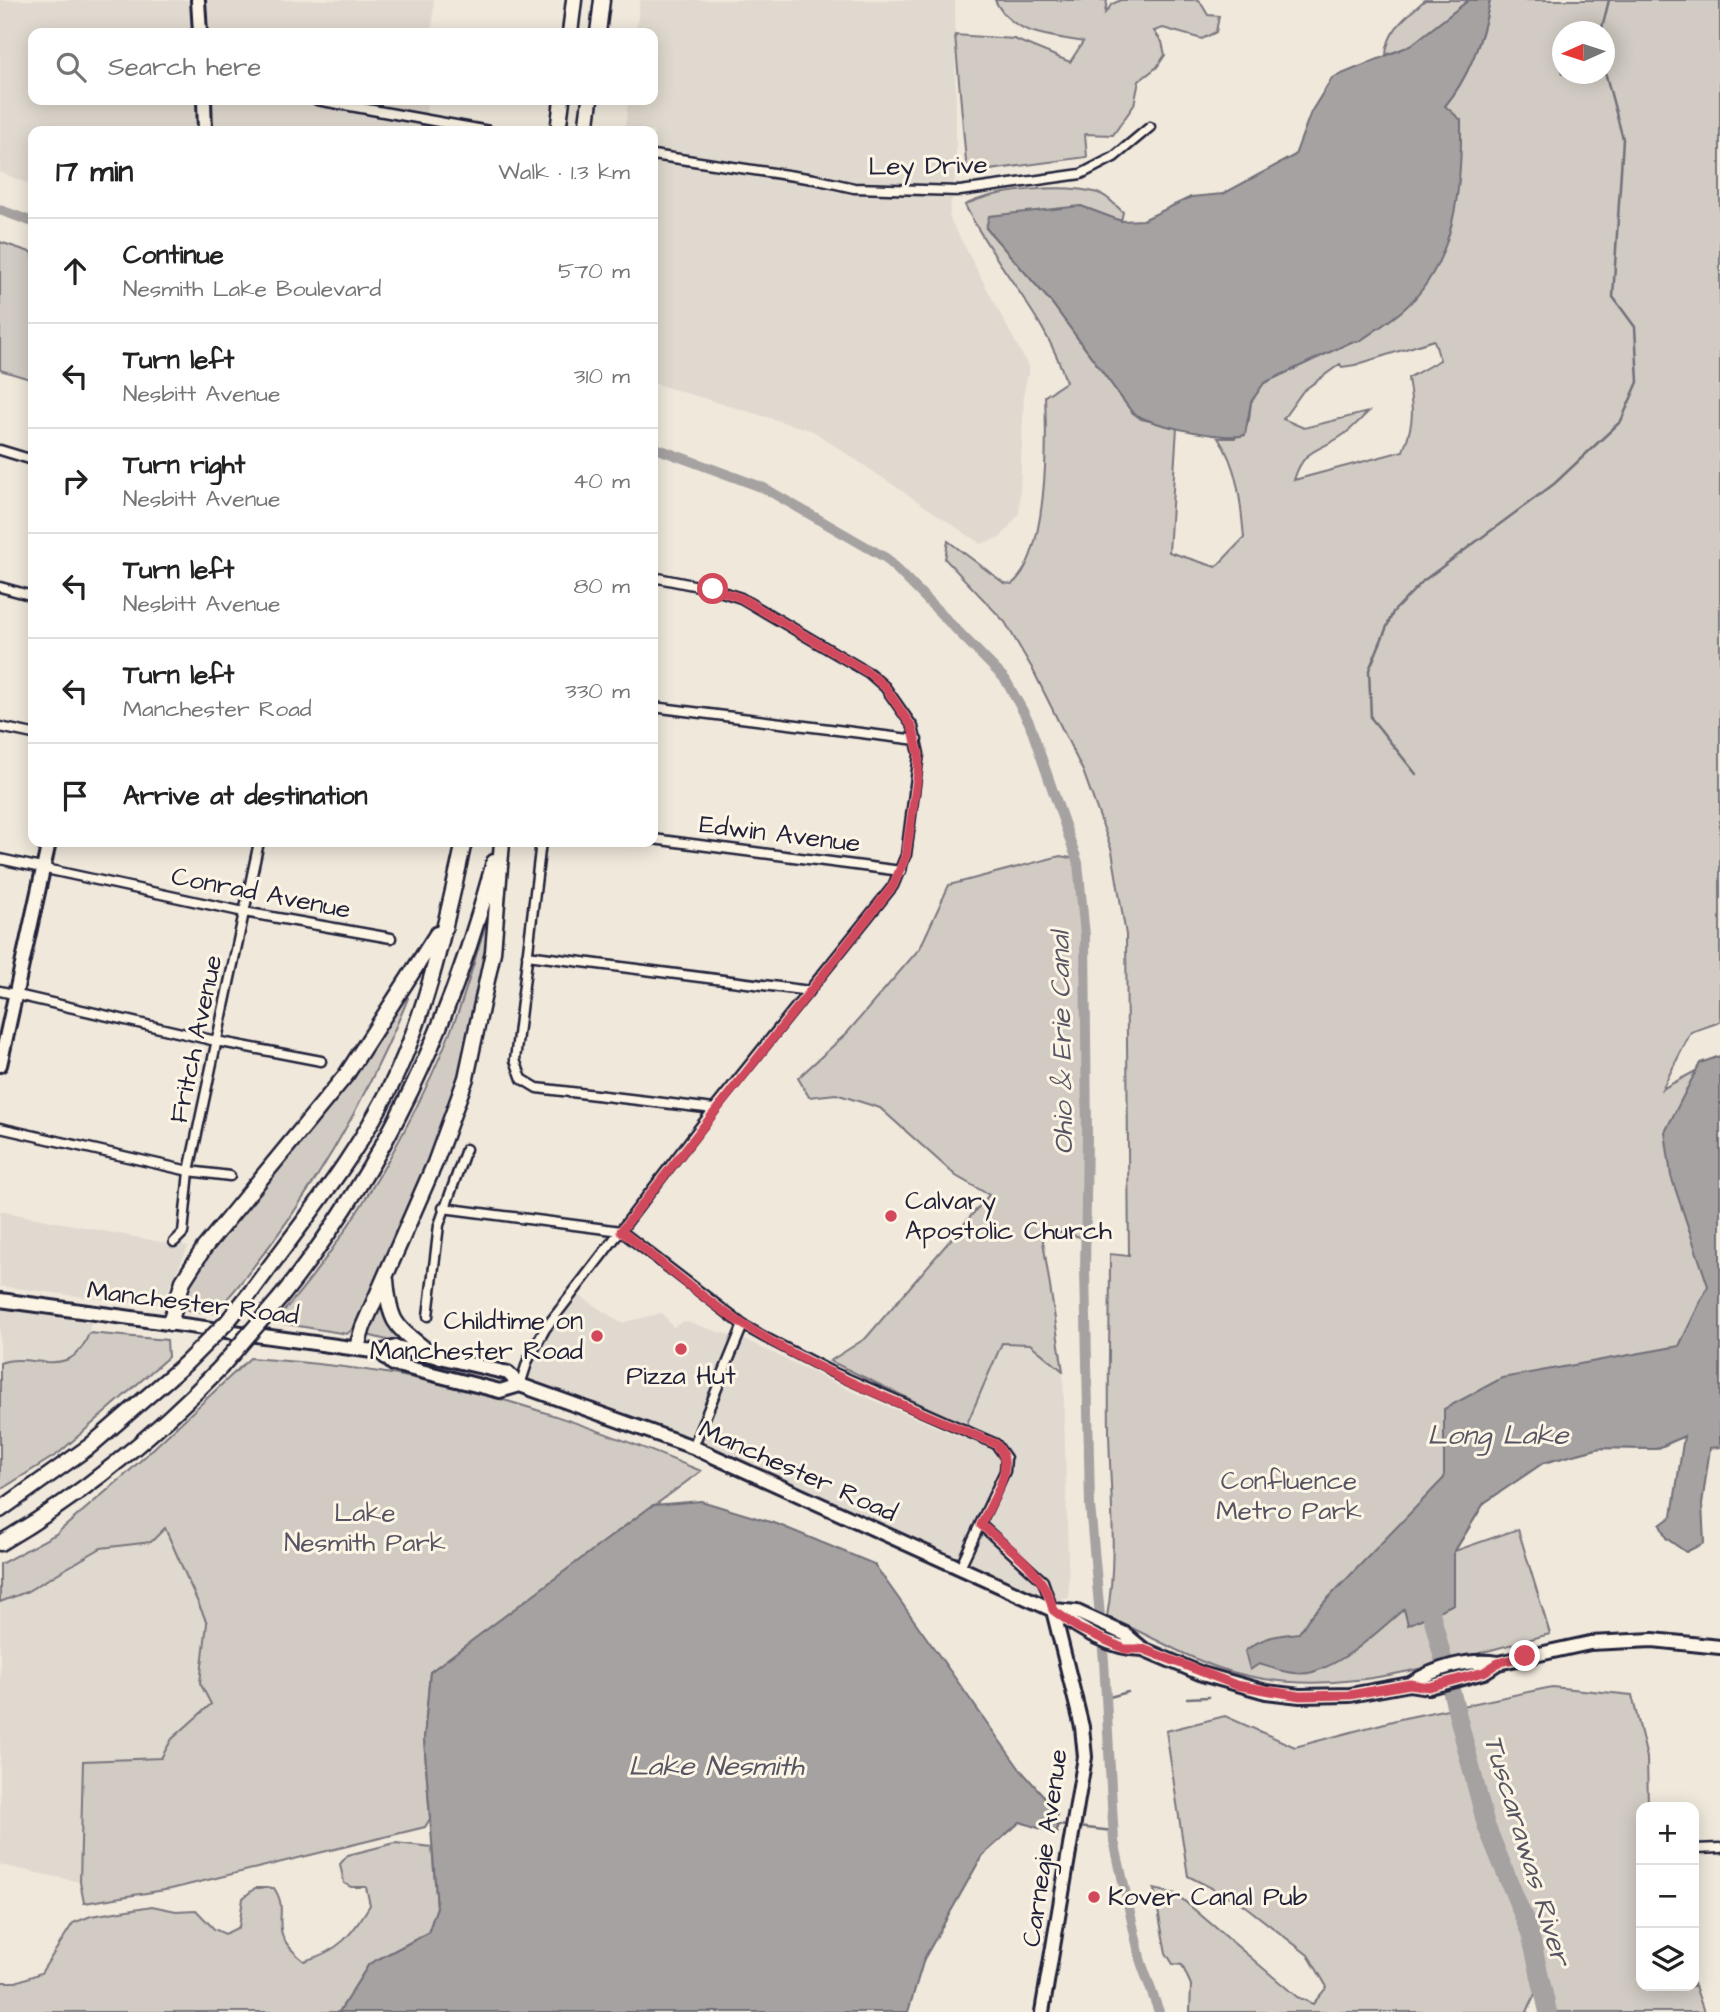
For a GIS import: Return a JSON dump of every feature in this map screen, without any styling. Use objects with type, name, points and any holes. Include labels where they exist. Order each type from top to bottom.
[{"type":"highway","points":[[571,28],[574,0]]},
{"type":"highway","points":[[599,28],[602,0]]},
{"type":"highway","points":[[559,126],[561,105]]},
{"type":"highway","points":[[587,126],[589,105]]},
{"type":"highway","points":[[0,1510],[99,1439],[185,1364],[227,1322],[347,1163],[398,1071],[447,918],[463,847]]},
{"type":"highway","points":[[0,1543],[66,1500],[131,1451],[220,1368],[281,1297],[345,1211],[421,1074],[454,996],[499,847]]},
{"type":"highway","points":[[357,1346],[454,1114],[475,1044],[496,931],[500,847]]},
{"type":"highway","points":[[170,1323],[184,1281],[204,1248],[359,1057],[447,918]]},
{"type":"highway","points":[[386,1279],[388,1308],[396,1326],[431,1354]]},
{"type":"main road","points":[[198,0],[200,28]]},
{"type":"main road","points":[[204,105],[205,126]]},
{"type":"main road","points":[[0,1065],[48,847]]},
{"type":"main road","name":"Manchester Road","points":[[0,1300],[357,1346],[380,1352],[393,1364],[500,1391],[520,1385]]},
{"type":"main road","name":"Manchester Road","points":[[380,1352],[396,1347],[508,1373],[520,1385],[693,1447],[1053,1610],[1078,1628],[1125,1649],[1143,1649]]},
{"type":"main road","name":"Manchester Road","points":[[1053,1610],[1077,1612],[1125,1634],[1143,1649],[1225,1681],[1283,1694],[1341,1695],[1410,1684],[1566,1647],[1612,1641],[1675,1641],[1720,1647]]},
{"type":"main road","name":"Carnegie Avenue","points":[[1042,2012],[1077,1811],[1085,1749],[1053,1610]]},
{"type":"street","points":[[345,105],[461,126]]},
{"type":"street","name":"Ley Drive","points":[[658,156],[814,179],[854,188],[960,191],[1081,174],[1114,157],[1150,127]]},
{"type":"street","points":[[0,450],[28,458]]},
{"type":"street","points":[[520,1385],[528,1360],[545,1329],[901,871],[918,773],[917,740],[912,727],[891,694],[869,673],[741,598],[713,589],[658,578]]},
{"type":"street","points":[[0,587],[28,595]]},
{"type":"street","points":[[658,709],[917,740]]},
{"type":"street","points":[[0,727],[28,733]]},
{"type":"street","name":"Edwin Avenue","points":[[658,840],[901,871]]},
{"type":"street","name":"Fritch Avenue","points":[[174,1242],[183,1233],[189,1171],[258,847]]},
{"type":"street","points":[[540,847],[515,1060],[519,1074],[537,1088],[714,1109]]},
{"type":"street","name":"Conrad Avenue","points":[[0,859],[244,912],[391,938]]},
{"type":"street","points":[[527,955],[810,991]]},
{"type":"street","points":[[0,991],[216,1041],[321,1061]]},
{"type":"street","points":[[0,1128],[189,1171],[230,1176]]},
{"type":"street","points":[[428,1316],[443,1208],[466,1149]]},
{"type":"street","points":[[443,1208],[621,1231],[743,1325],[830,1371],[996,1444],[1003,1452],[1006,1465],[960,1567]]},
{"type":"street","points":[[693,1447],[743,1325]]},
{"type":"street","points":[[981,1525],[1044,1581],[1053,1610]]},
{"type":"street","points":[[1699,1849],[1720,1848]]},
{"type":"shaded area","points":[[0,0],[434,0],[432,28],[28,28],[28,105],[427,105],[426,118],[461,126],[28,126],[28,184],[0,172]]},
{"type":"shaded area","points":[[640,0],[955,0],[956,168],[949,217],[1029,368],[1024,392],[1019,514],[1001,537],[981,544],[813,431],[658,384],[658,126],[625,126],[628,105],[658,105],[658,28],[637,28]]},
{"type":"shaded area","points":[[0,1211],[166,1243],[174,1242],[188,1247],[162,1303],[145,1305],[0,1286]]},
{"type":"shaded area","points":[[574,1292],[621,1323],[662,1313],[673,1327],[684,1321],[748,1341],[847,1389],[960,1437],[1002,1343],[1030,1343],[1063,1371],[1069,1598],[1038,1604],[693,1447],[520,1385],[528,1360]]},
{"type":"shaded area","points":[[0,1300],[94,1314],[83,1350],[69,1359],[46,1364],[0,1363]]},
{"type":"shaded area","points":[[165,1527],[207,1624],[200,1683],[211,1704],[172,1739],[161,1758],[83,1762],[80,1882],[0,1865],[0,1602],[26,1592],[101,1548],[124,1544]]},
{"type":"green space","points":[[995,0],[1107,0],[1105,13],[1112,4],[1121,0],[1199,0],[1208,15],[1219,16],[1216,32],[1202,39],[1163,28],[1154,31],[1162,42],[1165,55],[1157,67],[1139,81],[1134,105],[1113,135],[1085,134],[1087,157],[967,173],[955,35],[1014,39],[1070,62],[1083,42],[1045,35],[1022,27],[1002,12]]},
{"type":"green space","points":[[1425,0],[1469,0],[1410,46],[1386,55],[1394,31]]},
{"type":"green space","name":"Confluence Metro Park","points":[[1490,0],[1720,0],[1720,1022],[1691,1032],[1662,1089],[1720,1058],[1720,1447],[1685,1436],[1656,1449],[1600,1448],[1543,1463],[1484,1503],[1455,1551],[1518,1529],[1550,1634],[1386,1676],[1303,1683],[1261,1679],[1205,1663],[1107,1617],[1113,1547],[1109,1408],[1110,1254],[1129,1256],[1126,935],[1112,851],[1083,771],[1032,668],[1005,622],[945,559],[948,541],[1004,583],[1012,584],[1024,570],[1033,549],[1043,496],[1045,396],[1066,382],[1047,336],[990,249],[965,205],[994,195],[1049,188],[1101,194],[1123,212],[1121,221],[1081,206],[986,228],[1051,302],[1132,412],[1141,419],[1177,427],[1169,552],[1216,567],[1244,538],[1234,473],[1218,438],[1235,438],[1249,420],[1251,402],[1264,383],[1351,342],[1360,341],[1445,106],[1468,69],[1479,42]],"holes":[[[1434,340],[1440,360],[1408,378],[1412,415],[1403,451],[1294,480],[1302,461],[1346,433],[1368,412],[1304,428],[1283,419],[1303,391],[1340,364],[1342,367],[1355,365]]]},
{"type":"green space","points":[[0,242],[28,251],[28,378],[0,370]]},
{"type":"green space","points":[[1060,856],[1077,859],[1085,936],[1085,1238],[1041,1228],[1063,1371],[1030,1344],[1002,1343],[966,1426],[830,1361],[866,1338],[989,1195],[956,1176],[880,1108],[836,1094],[809,1097],[798,1078],[847,1033],[920,948],[949,885]]},
{"type":"green space","points":[[486,924],[490,924],[472,1030],[451,1105],[362,1321],[347,1334],[274,1322],[329,1254],[379,1177],[401,1136],[441,1055],[465,993]]},
{"type":"green space","points":[[405,997],[408,998],[370,1083],[300,1203],[215,1313],[189,1311],[183,1306],[188,1289],[200,1267],[298,1146],[371,1048]]},
{"type":"green space","points":[[382,1301],[387,1318],[403,1344],[367,1335]]},
{"type":"green space","points":[[89,1333],[167,1340],[168,1357],[59,1453],[0,1490],[0,1363],[13,1360],[62,1361],[72,1357],[81,1348]]},
{"type":"green space","name":"Lake Nesmith Park","points":[[250,1358],[393,1374],[487,1395],[560,1417],[701,1471],[430,1672],[424,1739],[430,1819],[425,1827],[171,1889],[84,1903],[80,1882],[83,1761],[161,1758],[172,1739],[211,1704],[200,1683],[207,1623],[165,1528],[151,1542],[101,1548],[26,1592],[0,1602],[0,1564],[56,1534],[124,1476]]},
{"type":"green space","points":[[1552,1687],[1632,1695],[1647,1758],[1648,1802],[1636,1802],[1636,1991],[1697,1991],[1704,2012],[1548,2012],[1543,1991],[1536,1992],[1527,2012],[1190,2012],[1191,1985],[1182,1965],[1173,1964],[1166,1953],[1154,1889],[1176,1894],[1297,1997],[1313,2004],[1327,1987],[1308,1955],[1241,1903],[1188,1876],[1166,1731],[1225,1716],[1295,1747],[1400,1719]]},
{"type":"green space","points":[[395,1843],[432,1847],[437,1907],[428,1933],[369,1964],[339,2012],[0,2012],[0,1982],[16,1982],[41,1973],[73,1923],[91,1916],[152,1906],[176,1911],[196,1910],[214,1929],[225,1934],[239,1927],[243,1898],[255,1888],[274,1888],[281,1907],[280,1923],[284,1940],[304,1961],[316,1957],[343,1941],[370,1905],[366,1887],[351,1887],[344,1883],[340,1864],[348,1855]]},
{"type":"water","points":[[1469,0],[1490,0],[1474,56],[1454,95],[1445,106],[1461,120],[1460,170],[1452,222],[1435,270],[1421,291],[1403,310],[1360,341],[1351,342],[1264,383],[1251,402],[1245,435],[1221,436],[1187,431],[1153,422],[1132,412],[1051,302],[986,228],[989,216],[1081,206],[1121,221],[1143,220],[1191,197],[1223,194],[1295,155],[1311,112],[1332,78],[1410,46]]},
{"type":"water","name":"Long Lake","points":[[1720,1056],[1720,1447],[1710,1448],[1702,1504],[1704,1543],[1686,1552],[1666,1538],[1660,1525],[1672,1516],[1684,1436],[1656,1449],[1600,1448],[1543,1463],[1484,1503],[1454,1552],[1454,1604],[1408,1625],[1404,1609],[1350,1653],[1313,1672],[1293,1673],[1259,1664],[1250,1670],[1245,1651],[1270,1638],[1299,1633],[1309,1618],[1444,1478],[1444,1409],[1502,1378],[1679,1346],[1708,1286],[1671,1176],[1665,1132],[1700,1063]]},
{"type":"water","name":"Lake Nesmith","points":[[701,1501],[777,1524],[874,1564],[1019,1768],[1057,1811],[1057,1834],[1020,1822],[982,1856],[924,1959],[908,2012],[339,2012],[369,1964],[428,1933],[437,1907],[424,1739],[430,1672],[653,1505]]},
{"type":"waterway","points":[[1604,21],[1609,0]]},
{"type":"waterway","points":[[1416,774],[1371,718],[1369,670],[1393,612],[1423,581],[1554,484],[1621,421],[1638,382],[1635,327],[1613,297],[1623,139],[1608,84]]},
{"type":"waterway","name":"Ohio & Erie Canal","points":[[0,210],[28,220]]},
{"type":"waterway","name":"Ohio & Erie Canal","points":[[658,449],[764,488],[886,558],[1005,679],[1029,722],[1078,863],[1085,936],[1085,1269],[1090,1505],[1104,1661],[1114,1841],[1141,1962],[1159,2012]]},
{"type":"waterway","name":"Tuscarawas River","points":[[1426,1593],[1486,1825],[1530,1933],[1548,2012]]},
{"type":"waterway","points":[[1106,1698],[1128,1692]]},
{"type":"waterway","points":[[1187,1698],[1209,1697]]},
{"type":"waterway","points":[[1057,1825],[1068,1826]]},
{"type":"waterway","points":[[1078,1827],[1113,1831]]},
{"type":"place","name":"Calvary Apostolic Church","points":[[891,1216]]},
{"type":"place","name":"Childtime on Manchester Road","points":[[597,1336]]},
{"type":"place","name":"Pizza Hut","points":[[681,1349]]},
{"type":"place","name":"Kover Canal Pub","points":[[1094,1897]]},
{"type":"route","points":[[713,589],[741,598],[876,678],[891,694],[912,727],[919,754],[918,773],[904,865],[893,886],[714,1109],[621,1231],[743,1325],[830,1371],[996,1444],[1006,1458],[1005,1471],[981,1525],[1044,1581],[1053,1610],[1078,1628],[1125,1649],[1143,1649],[1236,1685],[1266,1692],[1315,1697],[1350,1695],[1410,1684],[1429,1687],[1484,1672],[1498,1663],[1525,1656]]}]
